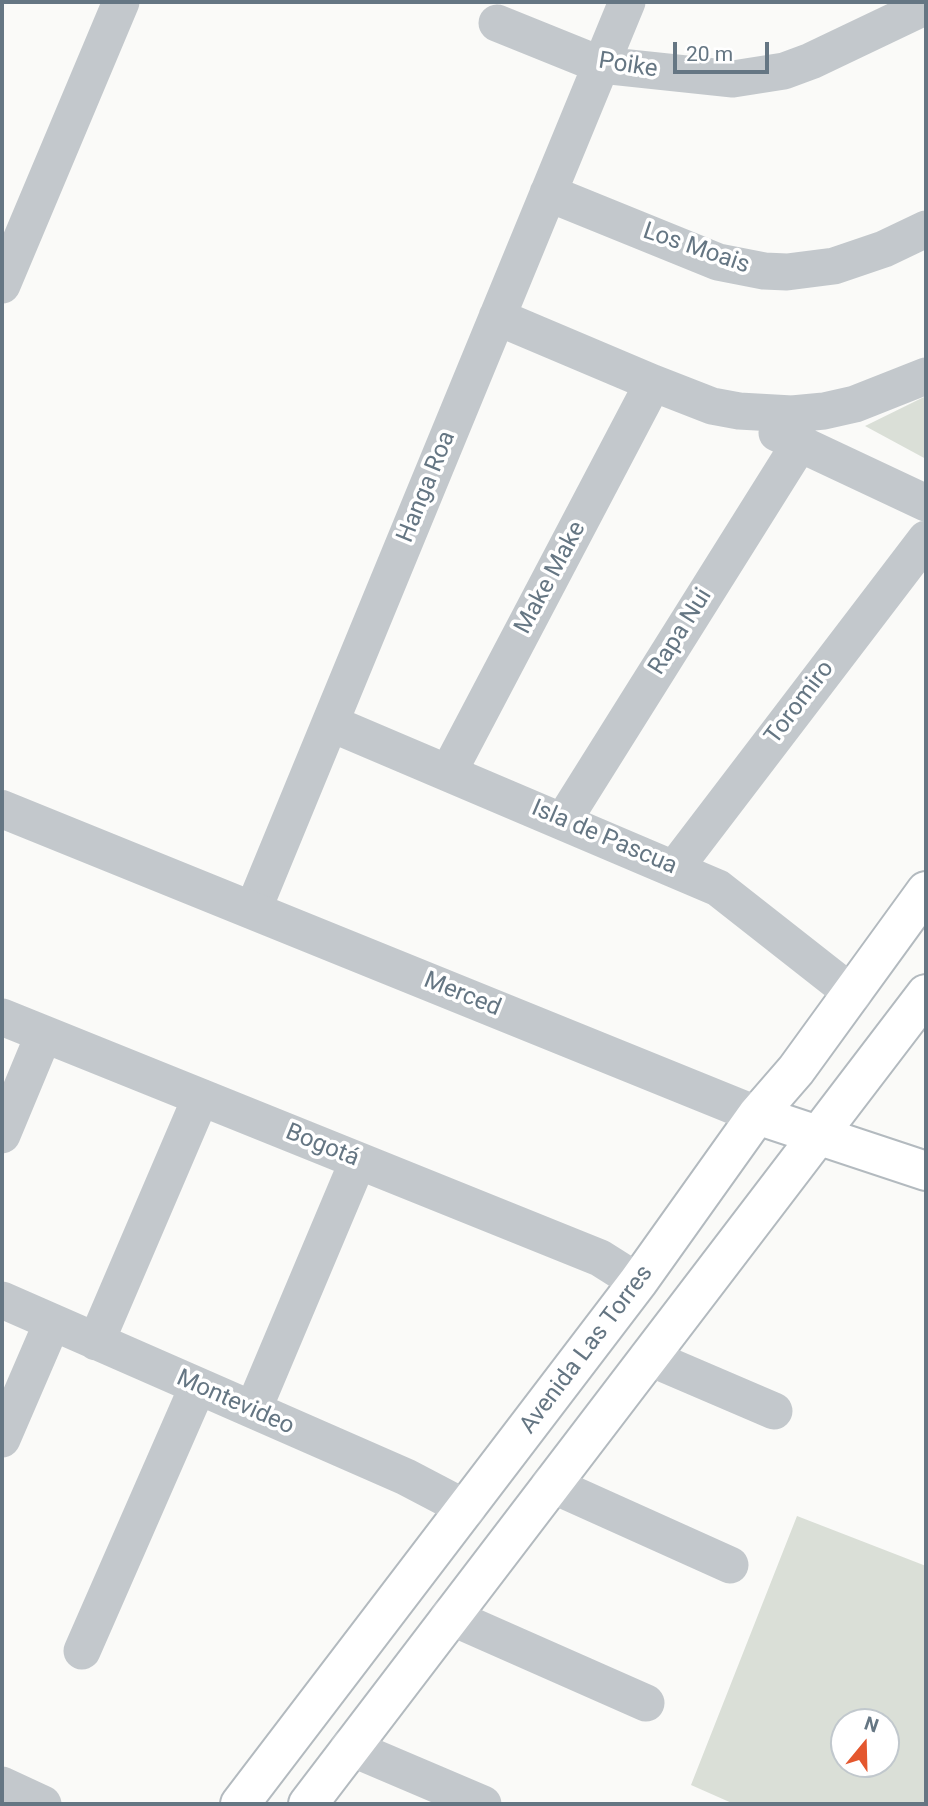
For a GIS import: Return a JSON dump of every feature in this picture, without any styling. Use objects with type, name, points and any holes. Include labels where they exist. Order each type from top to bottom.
[{"type":"main road","name":"Avenida Las Torres","points":[[240,1804],[638,1282],[757,1115],[853,994],[926,891]]},
{"type":"main road","points":[[308,1804],[926,994]]},
{"type":"main road","name":"Merced","points":[[757,1115],[926,1171]]},
{"type":"street","points":[[2,285],[121,2]]},
{"type":"street","name":"Hanga Roa","points":[[253,910],[627,2]]},
{"type":"street","name":"Poike","points":[[497,23],[601,65],[711,78],[755,77],[811,61],[921,11]]},
{"type":"street","name":"Los Moais","points":[[548,193],[719,262],[764,271],[787,272],[834,266],[884,249],[926,229]]},
{"type":"street","points":[[497,317],[800,443],[926,503]]},
{"type":"street","points":[[712,406],[765,414],[824,411],[855,404],[926,376]]},
{"type":"street","name":"Make Make","points":[[448,773],[653,383]]},
{"type":"street","name":"Rapa Nui","points":[[562,821],[800,443]]},
{"type":"street","name":"Toromiro","points":[[675,868],[926,539]]},
{"type":"street","name":"Isla de Pascua","points":[[330,723],[718,888],[853,994]]},
{"type":"street","name":"Merced","points":[[2,808],[757,1115]]},
{"type":"street","name":"Bogotá","points":[[2,1017],[600,1258],[638,1282]]},
{"type":"street","points":[[2,1135],[44,1034]]},
{"type":"street","points":[[96,1342],[201,1097]]},
{"type":"street","points":[[253,1410],[358,1161]]},
{"type":"street","name":"Montevideo","points":[[2,1300],[426,1486],[467,1509]]},
{"type":"street","points":[[2,1439],[52,1323]]},
{"type":"street","points":[[648,1357],[774,1411]]},
{"type":"street","points":[[82,1651],[198,1386]]},
{"type":"street","points":[[550,1485],[730,1565]]},
{"type":"street","points":[[449,1616],[646,1703]]},
{"type":"street","points":[[349,1747],[483,1804]]},
{"type":"street","points":[[2,1786],[43,1804]]},
{"type":"shaded area","points":[[926,396],[926,459],[865,426]]},
{"type":"shaded area","points":[[797,1516],[926,1566],[926,1804],[734,1804],[691,1785]]}]
